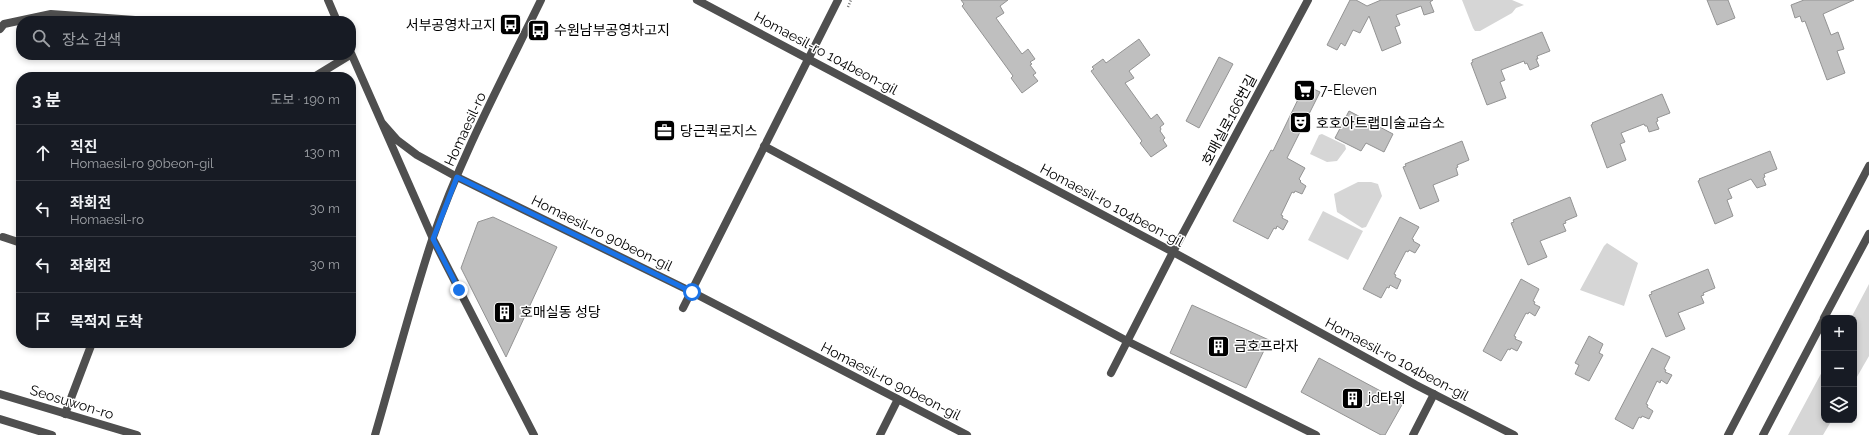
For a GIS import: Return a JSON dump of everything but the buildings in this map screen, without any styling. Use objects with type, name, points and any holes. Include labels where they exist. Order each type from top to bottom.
[{"type":"street","points":[[328,0],[335,16]]},
{"type":"street","name":"Homaesil-ro","points":[[375,435],[433,239],[457,177],[541,0]]},
{"type":"street","name":"Homaesil-ro 104beon-gil","points":[[697,0],[1173,252],[1434,394],[1514,435]]},
{"type":"street","points":[[683,308],[838,0]]},
{"type":"street","name":"호매실로166번길","points":[[1111,373],[1173,252],[1308,0]]},
{"type":"street","points":[[42,16],[51,14],[79,16]]},
{"type":"street","points":[[0,29],[4,24],[16,21]]},
{"type":"street","points":[[322,72],[341,60]]},
{"type":"street","points":[[354,60],[433,239],[534,435]]},
{"type":"street","name":"Homaesil-ro 90beon-gil","points":[[382,123],[396,140],[417,155],[457,177],[692,292],[967,435]]},
{"type":"street","points":[[764,146],[1128,341],[1316,435]]},
{"type":"street","points":[[1728,435],[1869,166]]},
{"type":"street","points":[[1826,315],[1869,234]]},
{"type":"street","points":[[3,237],[16,241]]},
{"type":"street","points":[[1763,435],[1821,324]]},
{"type":"street","points":[[65,414],[90,348]]},
{"type":"street","name":"Seosuwon-ro","points":[[0,394],[137,435]]},
{"type":"street","points":[[1413,435],[1434,394]]},
{"type":"street","points":[[880,435],[898,399]]},
{"type":"street","points":[[0,419],[52,435]]},
{"type":"shaded area","points":[[1462,0],[1512,0],[1524,5],[1516,8],[1512,13],[1480,31],[1475,31]]},
{"type":"shaded area","points":[[1322,134],[1345,145],[1346,149],[1337,161],[1327,162],[1310,154],[1319,135]]},
{"type":"shaded area","points":[[1358,182],[1371,182],[1378,184],[1382,196],[1366,227],[1362,228],[1337,212],[1334,194]]},
{"type":"shaded area","points":[[1323,211],[1363,231],[1348,260],[1308,240]]},
{"type":"shaded area","points":[[1607,243],[1638,263],[1624,306],[1580,290]]},
{"type":"shaded area","points":[[1869,284],[1869,356],[1857,377],[1857,315],[1853,315]]},
{"type":"shaded area","points":[[1821,374],[1821,423],[1830,423],[1823,435],[1788,435]]},
{"type":"place","name":"서부공영차고지","points":[[511,25]]},
{"type":"place","name":"수원남부공영차고지","points":[[538,30]]},
{"type":"place","name":"7-Eleven","points":[[1305,90]]},
{"type":"place","name":"호호아트랩미술교습소","points":[[1301,123]]},
{"type":"place","name":"당근퀵로지스","points":[[665,131]]},
{"type":"place","name":"호매실동 성당","points":[[505,312]]},
{"type":"place","name":"금호프라자","points":[[1219,346]]},
{"type":"place","name":"jd타워","points":[[1352,398]]},
{"type":"route","points":[[459,290],[433,239],[457,177],[692,292]]}]
